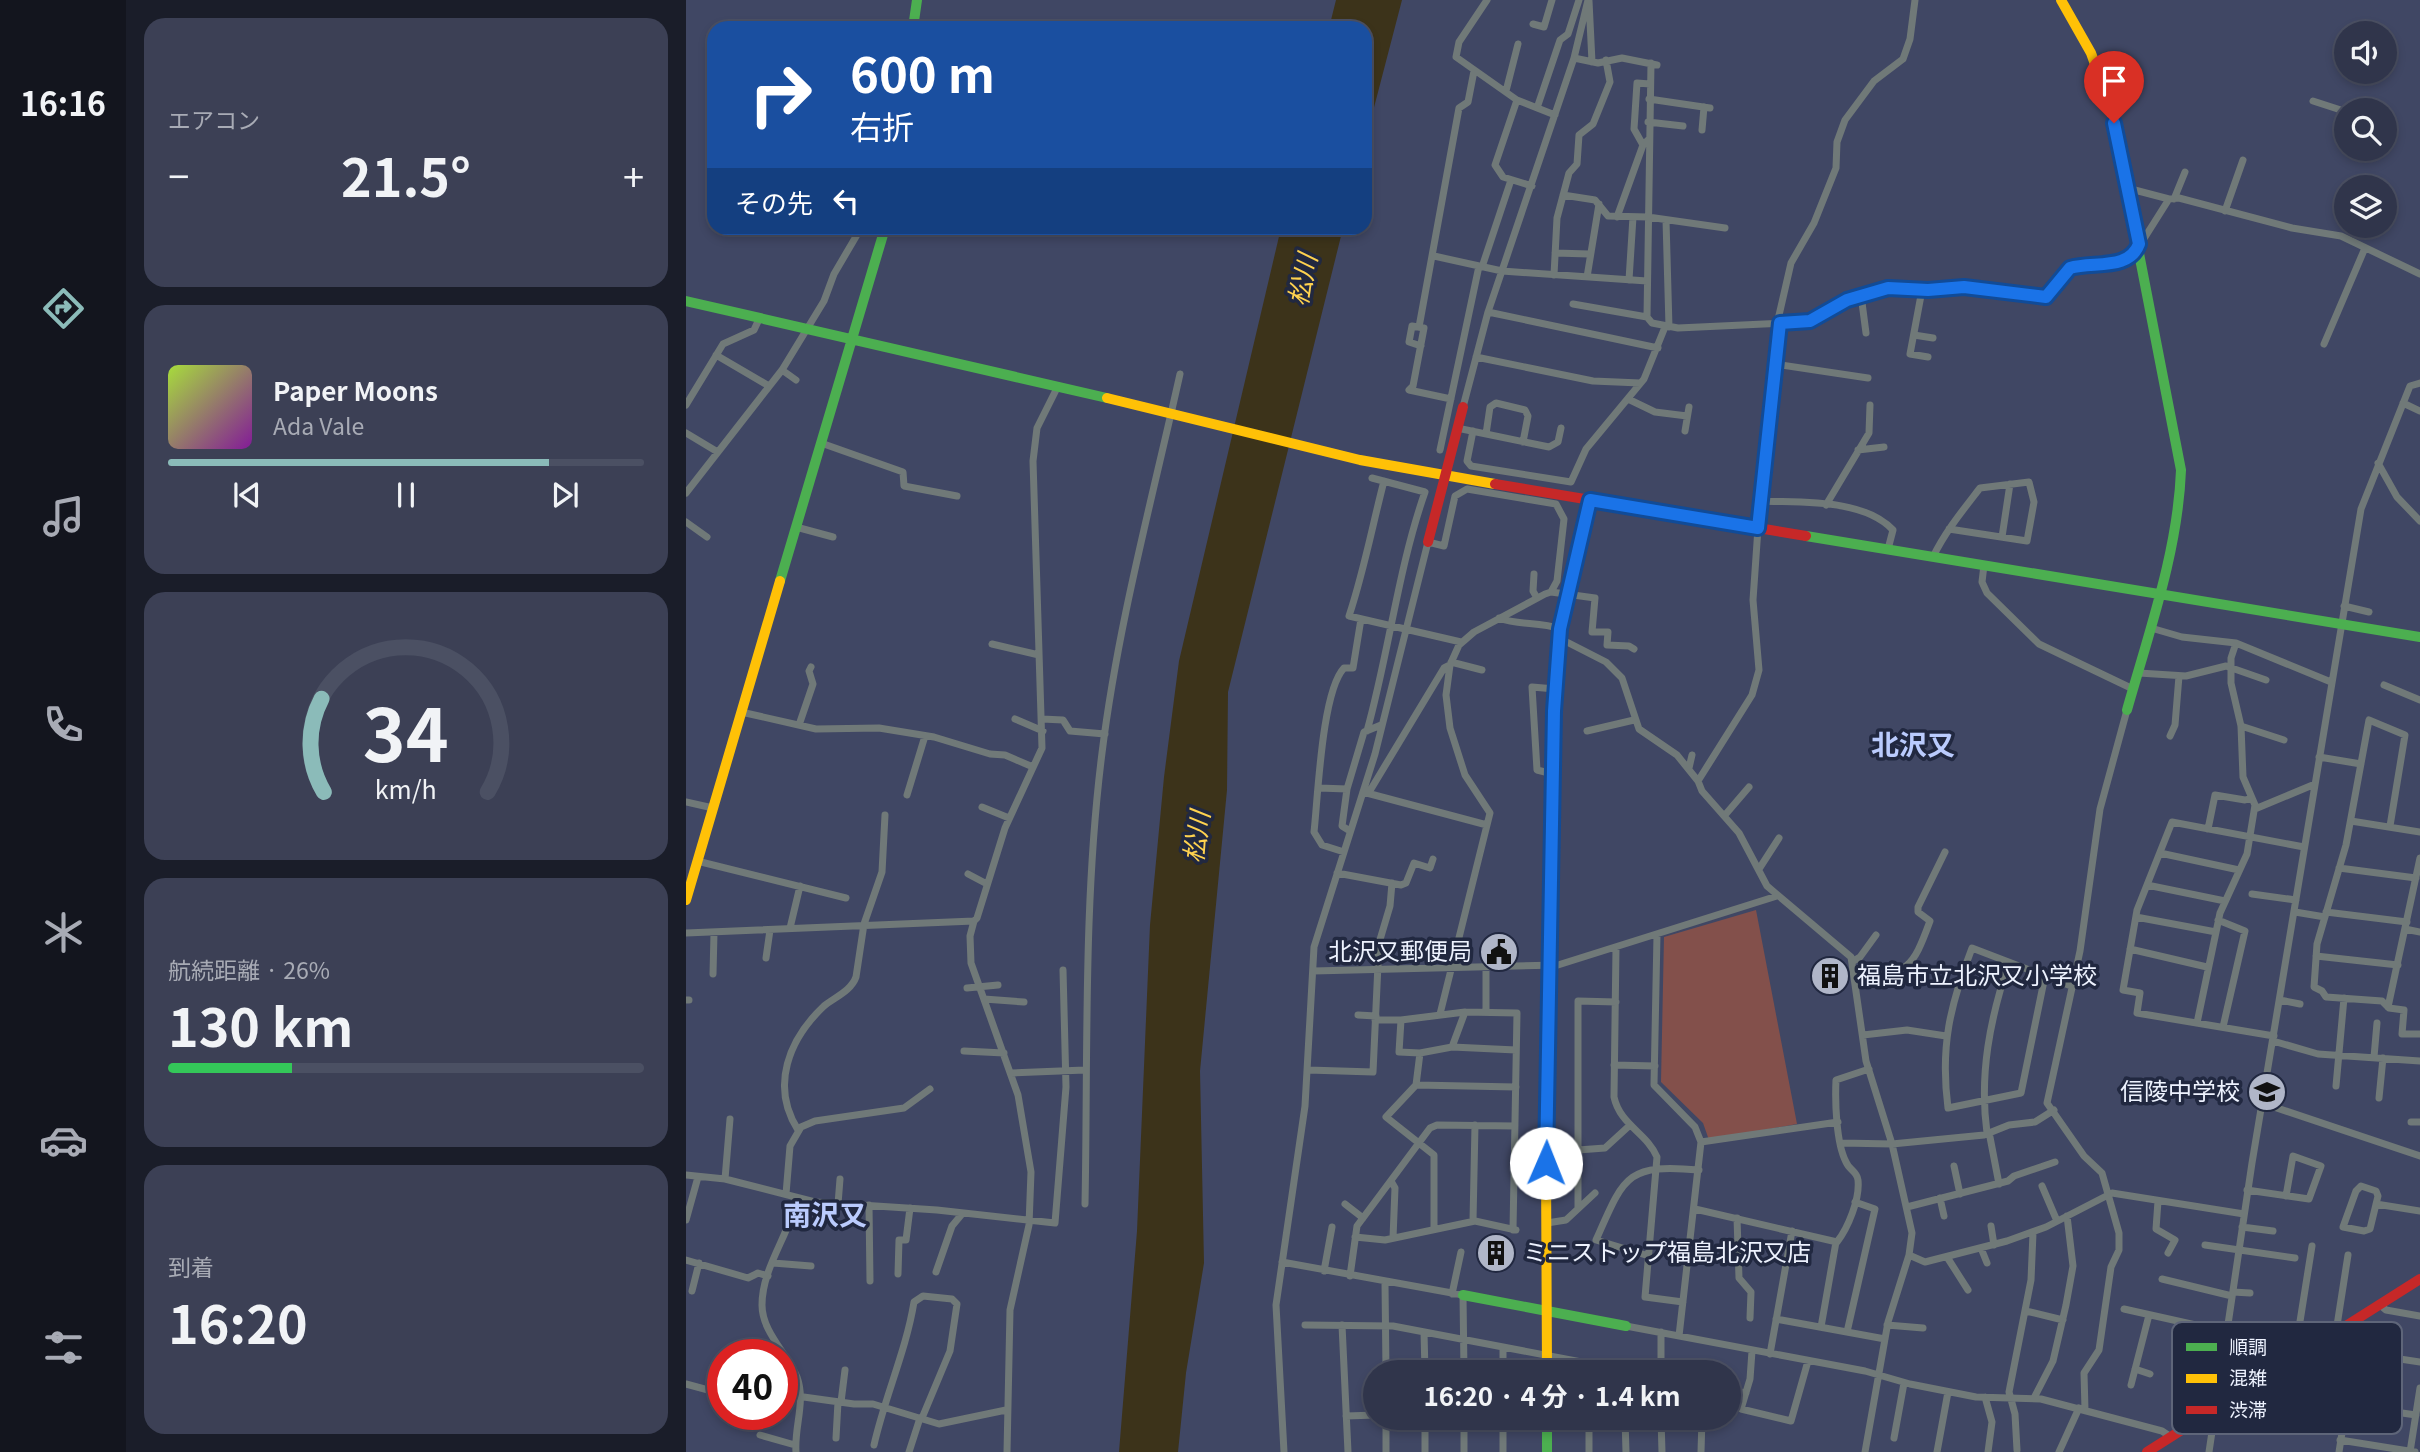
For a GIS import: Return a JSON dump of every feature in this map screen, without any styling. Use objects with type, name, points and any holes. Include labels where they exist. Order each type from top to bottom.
[{"type":"street","points":[[914,21],[917,0]]},
{"type":"street","points":[[1487,0],[1459,41],[1456,58],[1517,100],[1555,115]]},
{"type":"street","points":[[1533,23],[1544,27],[1552,0]]},
{"type":"street","points":[[1537,108],[1560,40],[1568,34],[1579,0]]},
{"type":"street","points":[[1284,1452],[1276,1321],[1282,1262],[1301,1141],[1317,933],[1363,792],[1488,312],[1574,58],[1588,0]]},
{"type":"street","points":[[1588,0],[1592,62]]},
{"type":"street","points":[[1698,781],[1752,695],[1758,679],[1753,600],[1758,528],[1774,363],[1791,263],[1814,223],[1836,168],[1838,142],[1845,120],[1874,81],[1903,59],[1910,39],[1915,0]]},
{"type":"street","points":[[2059,1452],[2082,1409],[2084,1373],[2099,1350],[2111,1267],[2119,1250],[2119,1233],[2102,1174],[2084,1156],[2047,1103],[2080,951],[2100,809],[2160,594],[2180,500],[2181,470],[2139,244],[2105,88],[2091,53],[2061,0]]},
{"type":"street","points":[[1506,91],[1518,44]]},
{"type":"street","points":[[1574,58],[1592,62],[1622,58],[1654,64],[1645,143],[1648,217],[1647,317],[1652,323],[1667,327],[1810,321],[1861,295],[1888,288],[1922,290],[1964,287],[2046,297],[2070,268],[2126,259],[2136,252],[2172,199],[2185,172]]},
{"type":"street","points":[[1554,275],[1558,218],[1563,195],[1569,173],[1577,164],[1579,135],[1593,124],[1610,82],[1606,60]]},
{"type":"street","points":[[1419,327],[1459,108],[1468,102],[1474,71]]},
{"type":"street","points":[[1645,143],[1634,129],[1637,83],[1650,84]]},
{"type":"street","points":[[1649,99],[1707,108],[1702,130]]},
{"type":"street","points":[[1517,100],[1495,165],[1503,177],[1532,186]]},
{"type":"street","points":[[2313,102],[2334,108]]},
{"type":"street","points":[[1648,122],[1683,127]]},
{"type":"street","points":[[1618,217],[1645,143]]},
{"type":"street","points":[[2225,211],[2243,160]]},
{"type":"street","points":[[1440,450],[1481,267],[1511,180]]},
{"type":"street","points":[[2127,188],[2292,228],[2341,236],[2420,274]]},
{"type":"street","points":[[1563,195],[1595,200],[1608,216],[1648,217],[1725,228]]},
{"type":"street","points":[[1587,277],[1598,204]]},
{"type":"street","points":[[1629,280],[1633,217]]},
{"type":"street","points":[[1473,431],[1467,461],[1471,466],[1571,482],[1586,449],[1640,383],[1667,327],[1666,220]]},
{"type":"street","points":[[686,493],[716,451],[740,426],[782,370],[824,301],[834,274],[857,235]]},
{"type":"street","points":[[686,900],[883,235]]},
{"type":"street","points":[[2325,344],[2365,248]]},
{"type":"street","points":[[1555,253],[1589,254]]},
{"type":"street","points":[[1434,256],[1502,271],[1647,281]]},
{"type":"street","points":[[1922,290],[1910,354],[1928,358]]},
{"type":"street","points":[[1861,295],[1866,333]]},
{"type":"street","points":[[686,301],[1058,386],[1354,458],[1445,476],[2420,637]]},
{"type":"street","points":[[1573,304],[1647,317]]},
{"type":"street","points":[[1488,312],[1658,348]]},
{"type":"street","points":[[686,405],[690,389],[723,344],[754,330],[760,317]]},
{"type":"street","points":[[1421,346],[1409,342],[1412,326],[1424,328],[1421,346],[1413,386],[1409,390],[1451,399]]},
{"type":"street","points":[[1914,335],[1933,338]]},
{"type":"street","points":[[716,355],[769,386]]},
{"type":"street","points":[[1476,358],[1593,381],[1640,383]]},
{"type":"street","points":[[1774,363],[1868,378]]},
{"type":"street","points":[[782,370],[796,380]]},
{"type":"street","points":[[1085,1204],[1085,1070],[1091,867],[1105,734],[1128,593],[1173,415],[1180,374]]},
{"type":"street","points":[[2228,1322],[2262,1102],[2361,509],[2410,386],[2420,383]]},
{"type":"street","points":[[1007,1452],[1010,1310],[1029,1225],[1030,1155],[1026,1125],[1011,1073],[971,963],[970,936],[1009,818],[1042,748],[1034,461],[1037,428],[1058,386]]},
{"type":"street","points":[[1628,399],[1655,412],[1687,416]]},
{"type":"street","points":[[1486,434],[1490,407],[1496,403],[1525,410],[1528,416],[1523,442]]},
{"type":"street","points":[[2403,403],[2420,411]]},
{"type":"street","points":[[1826,505],[1869,433],[1870,405]]},
{"type":"street","points":[[1685,431],[1689,407]]},
{"type":"street","points":[[1457,428],[1549,447],[1558,442],[1561,428]]},
{"type":"street","points":[[686,433],[716,451]]},
{"type":"street","points":[[821,443],[903,472],[904,486],[957,496]]},
{"type":"street","points":[[1858,450],[1884,447]]},
{"type":"street","points":[[2378,463],[2397,497],[2420,521]]},
{"type":"street","points":[[1350,831],[1342,826],[1347,789],[1380,684],[1379,676],[1406,565],[1409,536],[1425,492],[1372,478]]},
{"type":"street","points":[[1384,481],[1367,548],[1367,564],[1349,616],[1461,642]]},
{"type":"street","points":[[1933,557],[1949,529],[1980,488],[2029,482],[2034,502],[2027,541],[1949,529]]},
{"type":"street","points":[[2002,537],[2010,484]]},
{"type":"street","points":[[1428,541],[1444,545],[1455,496],[1467,489],[1556,504],[1564,519],[1557,581],[1551,592]]},
{"type":"street","points":[[1547,1360],[1549,966],[1555,688],[1567,595],[1590,500]]},
{"type":"street","points":[[1761,501],[1792,500],[1862,513],[1891,527],[1893,530],[1888,549]]},
{"type":"street","points":[[686,522],[707,537]]},
{"type":"street","points":[[796,527],[833,537]]},
{"type":"street","points":[[1984,565],[1982,582],[1987,593],[2039,644],[2133,690]]},
{"type":"street","points":[[1534,574],[1533,591],[1537,598]]},
{"type":"street","points":[[1440,1014],[1453,969],[1489,810],[1465,775],[1450,728],[1446,695],[1451,663],[1461,642],[1499,618],[1551,592],[1595,598],[1592,632],[1608,632],[1607,645],[1629,646],[1634,649]]},
{"type":"street","points":[[2344,606],[2369,612]]},
{"type":"street","points":[[1499,618],[1545,623],[1605,662],[1622,678],[1634,720],[1643,734],[1672,750],[1689,768],[1702,791],[1725,815],[1768,886],[1843,948],[1852,962],[1869,1069],[1892,1144],[1912,1233],[1909,1255],[1887,1325],[1866,1452]]},
{"type":"street","points":[[1343,852],[1322,845],[1314,832],[1326,719],[1336,676],[1344,667],[1353,668],[1361,619]]},
{"type":"street","points":[[2151,628],[2182,637],[2236,643],[2332,682]]},
{"type":"street","points":[[2197,1023],[2218,920],[2246,854],[2255,809],[2243,777],[2241,726],[2231,683],[2236,643]]},
{"type":"street","points":[[992,644],[1039,655]]},
{"type":"street","points":[[1363,792],[1371,789],[1444,668],[1451,663],[1482,670]]},
{"type":"street","points":[[799,725],[813,684],[808,671],[811,667]]},
{"type":"street","points":[[2139,673],[2179,676],[2232,667],[2266,680]]},
{"type":"street","points":[[2170,736],[2175,725],[2179,676]]},
{"type":"street","points":[[2384,685],[2420,700]]},
{"type":"street","points":[[1553,774],[1536,770],[1532,687],[1555,688]]},
{"type":"street","points":[[741,712],[822,729],[879,728],[925,736],[1004,755],[1033,767]]},
{"type":"street","points":[[1015,719],[1043,732]]},
{"type":"street","points":[[1042,719],[1063,720],[1070,730],[1105,734]]},
{"type":"street","points":[[1587,732],[1634,720]]},
{"type":"street","points":[[2390,827],[2405,735],[2369,720],[2351,821],[2316,956],[2314,987],[2322,990],[2326,997],[2382,1001],[2388,1007],[2404,1010],[2402,1034],[2420,1034]]},
{"type":"street","points":[[1367,731],[1381,725]]},
{"type":"street","points":[[2241,726],[2284,740]]},
{"type":"street","points":[[907,795],[925,736]]},
{"type":"street","points":[[1689,768],[1692,755]]},
{"type":"street","points":[[2319,757],[2361,764]]},
{"type":"street","points":[[2255,809],[2315,783]]},
{"type":"street","points":[[1725,815],[1749,787]]},
{"type":"street","points":[[1319,788],[1347,789]]},
{"type":"street","points":[[1363,792],[1487,825]]},
{"type":"street","points":[[2208,829],[2215,795],[2245,800],[2252,798]]},
{"type":"street","points":[[686,802],[713,807]]},
{"type":"street","points":[[982,807],[1009,818]]},
{"type":"street","points":[[799,1130],[788,1102],[783,1074],[794,1048],[820,1012],[854,984],[864,924],[882,872],[885,815]]},
{"type":"street","points":[[2351,821],[2420,832]]},
{"type":"street","points":[[2304,847],[2172,822],[2136,917],[2123,990],[2140,993],[2137,1013],[2223,1027],[2273,1039],[2318,1054],[2420,1061]]},
{"type":"street","points":[[1759,869],[1779,838]]},
{"type":"street","points":[[1855,979],[1902,971],[1913,961],[1930,921],[1918,912],[1918,907],[1945,852]]},
{"type":"street","points":[[2160,853],[2239,870]]},
{"type":"street","points":[[2388,1007],[2420,858]]},
{"type":"street","points":[[1337,873],[1406,883],[1413,863],[1430,868],[1433,859]]},
{"type":"street","points":[[697,861],[846,898]]},
{"type":"street","points":[[2339,868],[2416,878]]},
{"type":"street","points":[[968,874],[987,884]]},
{"type":"street","points":[[1308,1070],[1373,1072],[1380,968],[1379,943],[1390,906],[1392,883]]},
{"type":"street","points":[[2147,885],[2225,901]]},
{"type":"street","points":[[790,928],[800,886]]},
{"type":"street","points":[[2252,894],[2296,900]]},
{"type":"street","points":[[1312,971],[1549,966],[1616,948],[1777,896]]},
{"type":"street","points":[[2295,912],[2406,925],[2420,932]]},
{"type":"street","points":[[2136,917],[2216,932]]},
{"type":"street","points":[[2218,920],[2245,931],[2223,1027]]},
{"type":"street","points":[[686,933],[974,921]]},
{"type":"street","points":[[766,958],[771,930]]},
{"type":"street","points":[[713,974],[714,933]]},
{"type":"street","points":[[1657,935],[1654,1085],[1695,1127],[1701,1142],[1679,1336]]},
{"type":"street","points":[[1852,962],[1860,957],[1876,935]]},
{"type":"street","points":[[1616,948],[1616,1108],[1629,1126],[1655,1152],[1657,1167],[1645,1297],[1683,1302]]},
{"type":"street","points":[[2045,976],[2021,1093],[1983,1103],[1948,1108],[1943,1062],[1946,1036],[1955,993],[1972,948],[2009,962],[2071,986]]},
{"type":"street","points":[[2130,949],[2207,967]]},
{"type":"street","points":[[2316,956],[2398,965]]},
{"type":"street","points":[[1999,1184],[1983,1103],[1987,1043],[2009,962]]},
{"type":"street","points":[[1486,969],[1486,1012]]},
{"type":"street","points":[[686,1175],[725,1179],[797,1198],[1055,1223],[1066,1070],[1063,970]]},
{"type":"street","points":[[967,988],[998,985]]},
{"type":"street","points":[[2336,1086],[2344,998]]},
{"type":"street","points":[[984,999],[1024,1002]]},
{"type":"street","points":[[2280,1000],[2300,1004]]},
{"type":"street","points":[[1578,1207],[1578,1001],[1616,1002]]},
{"type":"street","points":[[1355,1237],[1393,1238],[1434,1227],[1474,1221],[1515,1230],[1517,1013],[1465,1012],[1401,1020],[1358,1015]]},
{"type":"street","points":[[1452,1047],[1465,1012]]},
{"type":"street","points":[[1401,1020],[1399,1052],[1420,1053],[1452,1047],[1516,1050]]},
{"type":"street","points":[[2377,1023],[2379,1098]]},
{"type":"street","points":[[1863,1035],[1907,1030],[1946,1036]]},
{"type":"street","points":[[964,1051],[1004,1053]]},
{"type":"street","points":[[1420,1053],[1416,1085],[1386,1117],[1434,1155],[1434,1227]]},
{"type":"street","points":[[1614,1065],[1654,1066]]},
{"type":"street","points":[[1821,1327],[1836,1242],[1842,1236],[1855,1202],[1857,1175],[1846,1162],[1838,1122],[1836,1080],[1869,1069]]},
{"type":"street","points":[[1011,1073],[1085,1070]]},
{"type":"street","points":[[1416,1085],[1516,1087]]},
{"type":"street","points":[[786,1194],[790,1146],[799,1130],[815,1121],[904,1108],[930,1089]]},
{"type":"street","points":[[2262,1102],[2420,1156]]},
{"type":"street","points":[[1842,1143],[1892,1144],[1988,1133],[2009,1125],[2035,1122],[2054,1110]]},
{"type":"street","points":[[725,1179],[730,1119]]},
{"type":"street","points":[[1701,1142],[1838,1122]]},
{"type":"street","points":[[1474,1221],[1475,1125]]},
{"type":"street","points":[[1350,1276],[1357,1226],[1433,1126],[1515,1126]]},
{"type":"street","points":[[1578,1150],[1605,1148],[1629,1126]]},
{"type":"street","points":[[2248,1190],[2286,1196],[2309,1199],[2321,1166],[2293,1156],[2286,1196]]},
{"type":"street","points":[[1907,1207],[1999,1184],[2055,1162]]},
{"type":"street","points":[[1954,1166],[1960,1194]]},
{"type":"street","points":[[1649,1256],[1596,1240],[1614,1199],[1637,1172],[1657,1167],[1699,1170]]},
{"type":"street","points":[[686,1220],[698,1177]]},
{"type":"street","points":[[838,1203],[841,1179]]},
{"type":"street","points":[[1391,1181],[1395,1188],[1393,1238]]},
{"type":"street","points":[[2042,1186],[2057,1221]]},
{"type":"street","points":[[2361,1186],[2376,1191],[2376,1204],[2370,1229],[2364,1231],[2343,1227],[2356,1191],[2361,1186]]},
{"type":"street","points":[[1546,1223],[1562,1222],[1595,1193]]},
{"type":"street","points":[[1909,1255],[1925,1262],[1994,1245],[2033,1233],[2109,1195],[2119,1193],[2244,1214]]},
{"type":"street","points":[[760,1435],[796,1448],[800,1397],[797,1378],[779,1347],[762,1307],[768,1276],[794,1216],[797,1198]]},
{"type":"street","points":[[1940,1198],[1944,1216]]},
{"type":"street","points":[[2158,1200],[2156,1229],[2175,1240],[2168,1254]]},
{"type":"street","points":[[1847,1332],[1855,1285],[1875,1209],[1855,1202]]},
{"type":"street","points":[[1345,1204],[1363,1218]]},
{"type":"street","points":[[2376,1204],[2420,1211]]},
{"type":"street","points":[[869,1205],[870,1281]]},
{"type":"street","points":[[898,1274],[899,1240],[906,1240],[910,1208]]},
{"type":"street","points":[[1695,1209],[1836,1242]]},
{"type":"street","points":[[936,1272],[952,1226],[962,1214]]},
{"type":"street","points":[[2034,1398],[2053,1361],[2073,1266],[2067,1216]]},
{"type":"street","points":[[1737,1218],[1739,1278],[1751,1292],[1750,1318]]},
{"type":"street","points":[[1992,1226],[1994,1245]]},
{"type":"street","points":[[1324,1271],[1332,1227]]},
{"type":"street","points":[[2242,1227],[2273,1231]]},
{"type":"street","points":[[1770,1354],[1792,1231]]},
{"type":"street","points":[[2017,1450],[2015,1413],[2009,1399],[2031,1280],[2033,1233]]},
{"type":"street","points":[[2205,1245],[2295,1258]]},
{"type":"street","points":[[2300,1322],[2312,1246]]},
{"type":"street","points":[[1981,1248],[1987,1263]]},
{"type":"street","points":[[1461,1252],[1457,1295],[1464,1360]]},
{"type":"street","points":[[2338,1322],[2348,1255]]},
{"type":"street","points":[[1947,1257],[1968,1290]]},
{"type":"street","points":[[686,1259],[748,1278],[758,1273],[768,1276]]},
{"type":"street","points":[[1282,1262],[1385,1283],[1547,1309],[1879,1375],[1948,1392],[1985,1398],[2034,1398],[2162,1431],[2167,1443],[2147,1452]]},
{"type":"street","points":[[692,1291],[699,1263]]},
{"type":"street","points":[[773,1263],[811,1266]]},
{"type":"street","points":[[2162,1279],[2232,1294],[2250,1293]]},
{"type":"street","points":[[2353,1322],[2420,1279]]},
{"type":"street","points":[[1385,1283],[1386,1360]]},
{"type":"street","points":[[874,1445],[882,1406],[908,1338],[914,1302],[920,1296],[952,1299],[957,1304],[950,1351],[909,1452]]},
{"type":"street","points":[[2380,1305],[2386,1310],[2420,1316]]},
{"type":"street","points":[[2124,1309],[2181,1322]]},
{"type":"street","points":[[2026,1311],[2063,1320]]},
{"type":"street","points":[[2131,1385],[2149,1315]]},
{"type":"street","points":[[2359,1322],[2360,1318]]},
{"type":"street","points":[[1776,1319],[1885,1339]]},
{"type":"street","points":[[1304,1325],[1386,1325],[1564,1360]]},
{"type":"street","points":[[1342,1325],[1348,1452]]},
{"type":"street","points":[[1887,1325],[1923,1328]]},
{"type":"street","points":[[1424,1332],[1425,1360]]},
{"type":"street","points":[[1661,1332],[1661,1360]]},
{"type":"street","points":[[1503,1347],[1503,1360]]},
{"type":"street","points":[[1748,1350],[1746,1393],[1741,1409],[1791,1421],[1808,1361]]},
{"type":"street","points":[[2402,1359],[2420,1362]]},
{"type":"street","points":[[2135,1369],[2150,1374]]},
{"type":"street","points":[[836,1438],[845,1370]]},
{"type":"street","points":[[1894,1438],[1904,1383]]},
{"type":"street","points":[[686,1384],[707,1390]]},
{"type":"street","points":[[2340,1440],[2412,1452],[2420,1389]]},
{"type":"street","points":[[1741,1392],[1746,1393]]},
{"type":"street","points":[[1937,1452],[1948,1392]]},
{"type":"street","points":[[800,1397],[882,1406],[942,1424],[1006,1410]]},
{"type":"street","points":[[1985,1398],[1992,1422],[1988,1452]]},
{"type":"street","points":[[2402,1413],[2416,1415]]},
{"type":"street","points":[[1346,1416],[1363,1415]]},
{"type":"street","points":[[1386,1430],[1387,1452]]},
{"type":"street","points":[[1425,1430],[1425,1452]]},
{"type":"street","points":[[1464,1430],[1464,1452]]},
{"type":"street","points":[[1503,1430],[1503,1452]]},
{"type":"street","points":[[1547,1430],[1547,1452]]},
{"type":"street","points":[[1589,1430],[1589,1452]]},
{"type":"street","points":[[1625,1430],[1626,1452]]},
{"type":"street","points":[[1661,1430],[1662,1452]]},
{"type":"street","points":[[1701,1452],[1702,1430]]},
{"type":"street","points":[[2209,1452],[2212,1434]]},
{"type":"street","points":[[2339,1452],[2341,1434]]},
{"type":"shaded area","points":[[1756,910],[1797,1124],[1709,1140],[1703,1123],[1661,1082],[1664,937]]},
{"type":"water","points":[[1336,0],[1402,0],[1372,115],[1372,21],[1331,21]]},
{"type":"water","name":"松川","points":[[1279,235],[1341,235],[1228,692],[1227,790],[1200,1071],[1204,1263],[1186,1373],[1178,1452],[1119,1452],[1137,1231],[1150,925],[1164,777],[1179,661]]},
{"type":"traffic: fast","points":[[914,21],[917,0]]},
{"type":"traffic: fast","points":[[2127,710],[2168,561],[2179,500],[2181,470],[2130,207]]},
{"type":"traffic: fast","points":[[780,581],[883,235]]},
{"type":"traffic: fast","points":[[686,301],[1107,398]]},
{"type":"traffic: fast","points":[[1551,901],[1554,711],[1560,629],[1589,500]]},
{"type":"traffic: fast","points":[[1806,536],[2420,637]]},
{"type":"traffic: fast","points":[[1463,1295],[1626,1326]]},
{"type":"traffic: fast","points":[[1547,1430],[1547,1452]]},
{"type":"traffic: slow","points":[[2061,0],[2091,53],[2111,109],[2130,207]]},
{"type":"traffic: slow","points":[[1107,398],[1360,460],[1495,484]]},
{"type":"traffic: slow","points":[[686,900],[780,581]]},
{"type":"traffic: slow","points":[[1547,1360],[1546,1163],[1551,901]]},
{"type":"traffic: jam","points":[[1428,542],[1463,407]]},
{"type":"traffic: jam","points":[[1495,484],[1806,536]]},
{"type":"traffic: jam","points":[[2352,1322],[2420,1279]]},
{"type":"traffic: jam","points":[[2147,1452],[2175,1434]]},
{"type":"place","name":"北沢又郵便局","points":[[1499,952]]},
{"type":"place","name":"福島市立北沢又小学校","points":[[1830,976]]},
{"type":"place","name":"信陵中学校","points":[[2267,1092]]},
{"type":"place","name":"ミニストップ福島北沢又店","points":[[1496,1253]]},
{"type":"district","name":"北沢又","points":[[1913,745]]},
{"type":"district","name":"南沢又","points":[[825,1215]]},
{"type":"route","points":[[1546,1163],[1557,659],[1560,629],[1590,500],[1758,528],[1780,323],[1814,320],[1847,300],[1888,288],[1928,290],[1964,287],[2046,297],[2054,291],[2070,268],[2118,262],[2133,256],[2139,244],[2114,123]]}]
